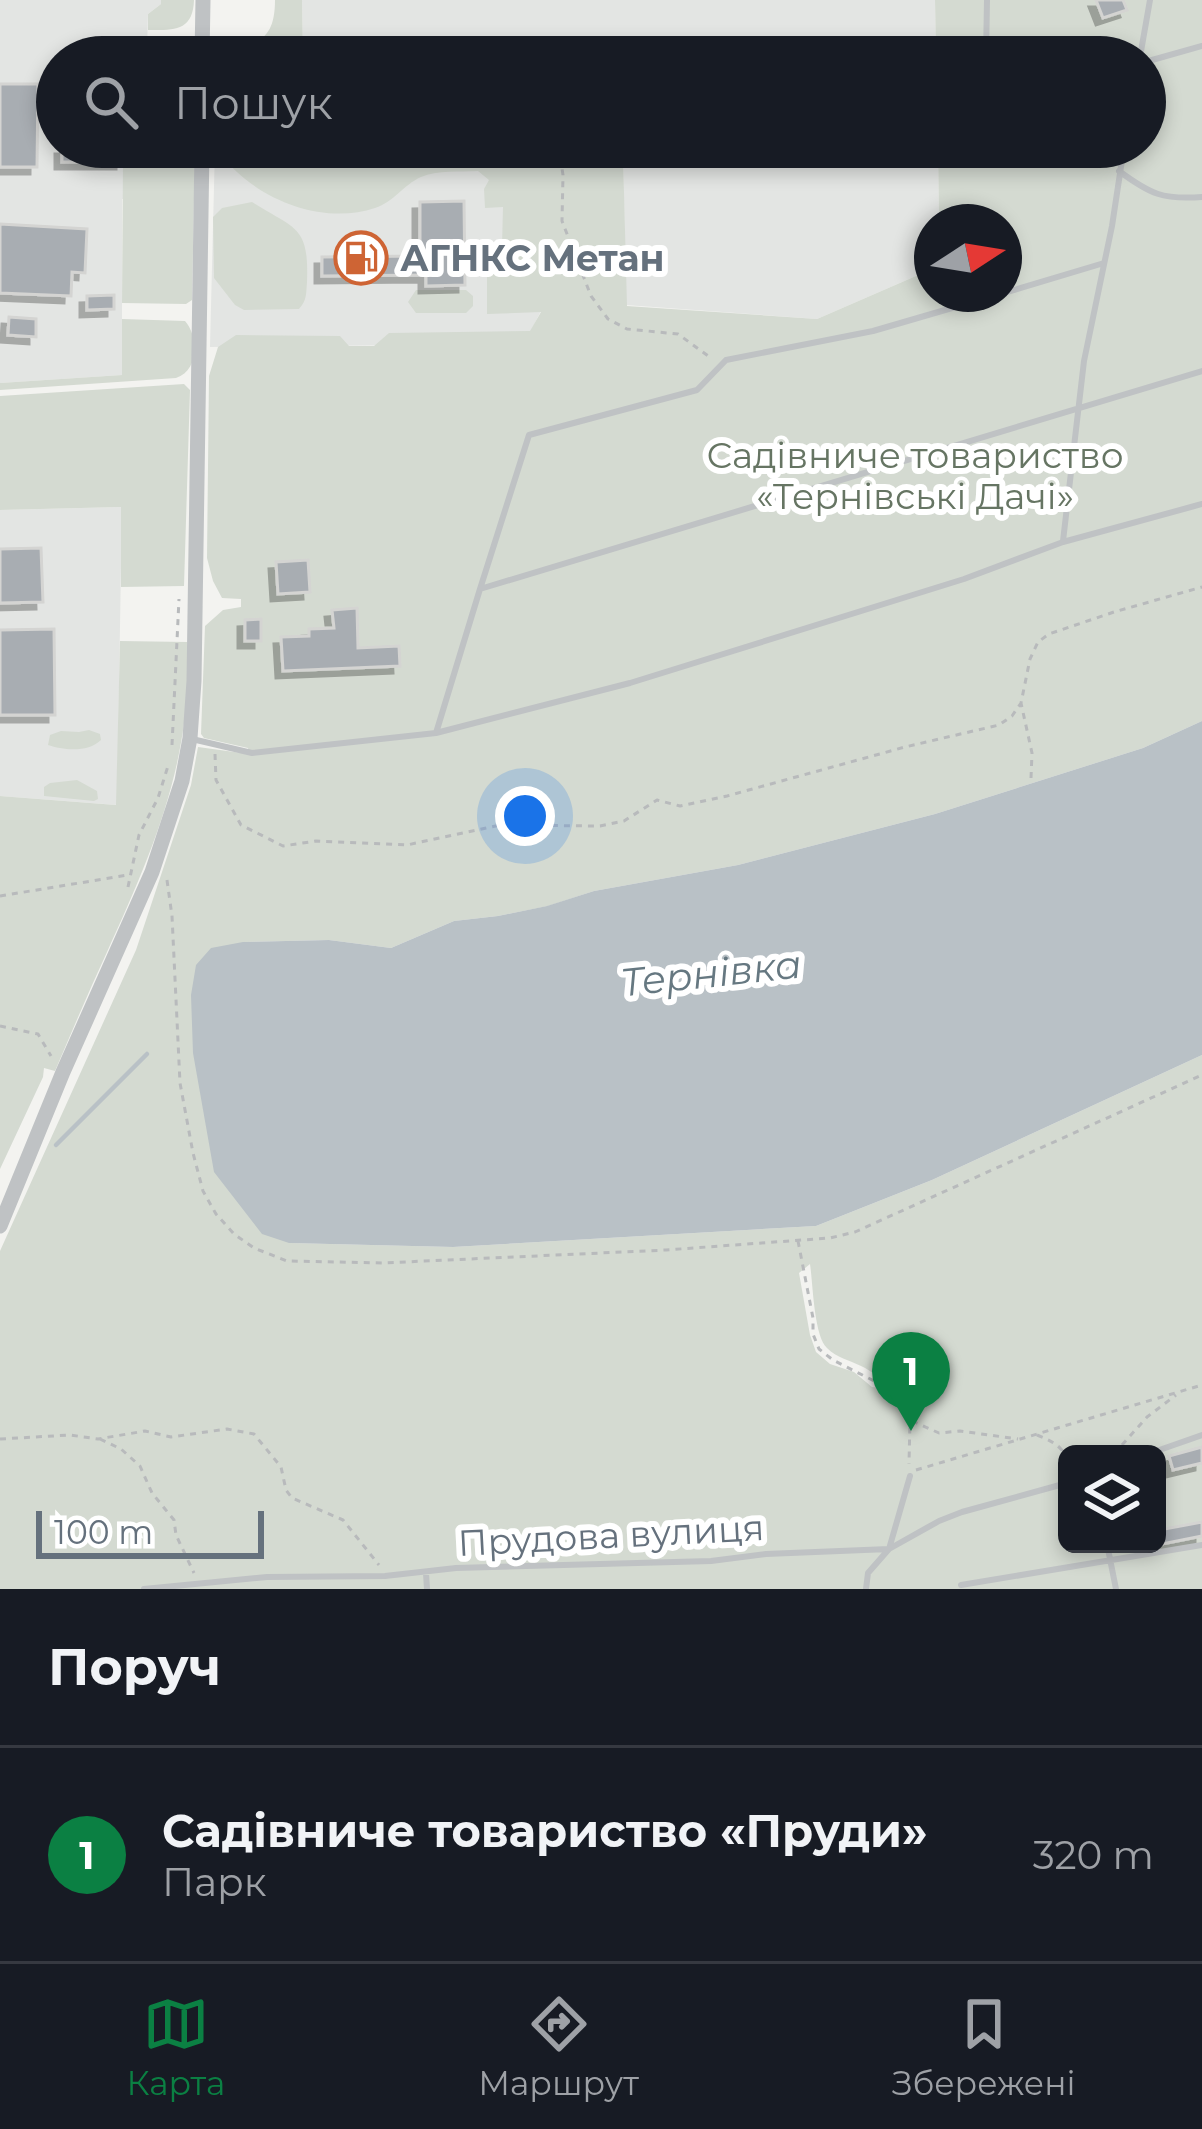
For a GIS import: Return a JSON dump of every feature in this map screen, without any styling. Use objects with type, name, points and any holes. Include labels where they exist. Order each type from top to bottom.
[{"type":"street","points":[[202,0],[202,36]]},
{"type":"street","points":[[0,1226],[152,872],[182,781],[194,681],[202,168]]},
{"type":"lane","points":[[986,36],[987,0]]},
{"type":"lane","points":[[1146,36],[1150,0]]},
{"type":"lane","points":[[1166,55],[1202,46]]},
{"type":"lane","points":[[1063,542],[1084,361],[1120,168]]},
{"type":"lane","points":[[1119,171],[1142,188],[1173,199],[1202,197]]},
{"type":"lane","points":[[1022,287],[1104,263]]},
{"type":"lane","points":[[436,733],[530,434],[697,390],[726,360],[873,331],[938,312]]},
{"type":"lane","points":[[480,589],[1202,371]]},
{"type":"lane","points":[[190,738],[252,752],[436,733],[631,683],[964,579],[1063,542],[1202,504]]},
{"type":"lane","points":[[1166,1448],[1202,1436]]},
{"type":"lane","points":[[866,1589],[868,1573],[889,1550],[910,1477]]},
{"type":"lane","name":"Прудова вулиця","points":[[145,1589],[267,1577],[385,1576],[456,1568],[889,1550],[938,1521],[1058,1485]]},
{"type":"lane","points":[[961,1585],[1202,1545]]},
{"type":"lane","points":[[1108,1553],[1116,1589]]},
{"type":"lane","points":[[426,1573],[427,1589]]},
{"type":"path","points":[[562,168],[562,220],[591,296],[608,319],[627,329],[678,334],[721,365]]},
{"type":"path","points":[[215,745],[216,780],[241,825],[284,846],[316,841],[407,845],[500,825],[600,826],[624,820],[657,800],[680,806],[727,796],[999,725],[1021,703],[1030,659],[1049,634],[1202,587]]},
{"type":"path","points":[[172,746],[179,593]]},
{"type":"path","points":[[1021,703],[1032,753],[1031,778]]},
{"type":"path","points":[[127,895],[139,835],[169,763]]},
{"type":"path","points":[[0,896],[130,874]]},
{"type":"path","points":[[167,880],[180,1083],[203,1191],[234,1234],[287,1261],[382,1263],[830,1238],[855,1232],[1202,1075]]},
{"type":"path","points":[[0,1026],[38,1034],[63,1072]]},
{"type":"path","points":[[798,1241],[815,1342],[833,1360],[878,1383],[892,1385],[910,1420],[910,1477]]},
{"type":"path","points":[[910,1477],[914,1471],[1202,1384]]},
{"type":"path","points":[[1122,1445],[1147,1417],[1183,1390]]},
{"type":"path","points":[[910,1420],[939,1433],[960,1431],[1019,1440]]},
{"type":"path","points":[[98,1439],[146,1431],[171,1437],[227,1430],[254,1434],[281,1467],[292,1498],[343,1520],[385,1576]]},
{"type":"path","points":[[0,1439],[70,1435],[121,1449],[140,1466],[152,1493],[174,1520],[176,1535],[200,1585]]},
{"type":"path","points":[[1035,1435],[1058,1446]]},
{"type":"shaded area","points":[[0,0],[161,0],[148,14],[147,36],[36,36],[36,168],[166,168],[166,200],[122,199],[122,375],[0,383]]},
{"type":"shaded area","points":[[302,0],[935,0],[936,36],[303,36]]},
{"type":"shaded area","points":[[214,168],[542,168],[541,311],[524,344],[210,347]]},
{"type":"shaded area","points":[[623,168],[938,168],[939,204],[914,204],[914,277],[817,319],[626,305]]},
{"type":"shaded area","points":[[122,507],[117,805],[0,796],[0,510]]},
{"type":"green space","points":[[161,0],[194,0],[186,24],[148,30],[148,14]]},
{"type":"green space","points":[[275,0],[302,0],[303,36],[264,36]]},
{"type":"green space","name":"Садівниче товариство «Тернівські Дачі»","points":[[935,0],[1202,0],[1202,721],[1143,748],[935,814],[738,865],[594,891],[498,916],[454,921],[391,948],[329,940],[243,942],[289,1243],[453,1247],[816,1226],[932,1180],[1202,1055],[1202,1589],[0,1589],[0,1251],[136,950],[191,785],[198,747],[249,754],[248,748],[201,734],[205,626],[223,610],[241,607],[241,599],[222,598],[207,558],[209,376],[218,347],[236,335],[340,336],[349,346],[374,346],[389,333],[530,331],[541,312],[487,314],[487,248],[502,246],[503,207],[485,208],[484,189],[489,180],[478,171],[427,175],[375,208],[331,213],[286,203],[234,168],[623,168],[627,306],[817,319],[914,277],[914,312],[1022,312],[1022,204],[939,204],[938,168],[1166,168],[1166,36],[936,36]],"holes":[[[810,1264],[823,1342],[835,1354],[894,1382],[906,1407],[899,1408],[889,1389],[872,1387],[816,1352],[799,1273]]]},
{"type":"green space","points":[[123,168],[195,168],[192,300],[186,304],[122,303]]},
{"type":"green space","points":[[252,202],[302,239],[307,282],[299,309],[244,310],[214,278],[213,217],[222,208]]},
{"type":"green space","points":[[416,290],[466,290],[473,296],[473,306],[466,313],[416,313],[408,302]]},
{"type":"green space","points":[[122,319],[185,321],[194,344],[189,368],[176,378],[0,390],[0,383],[122,375]]},
{"type":"green space","points":[[184,384],[190,390],[184,586],[121,587],[121,507],[0,510],[0,396]]},
{"type":"green space","points":[[120,641],[187,642],[184,724],[177,764],[154,840],[124,914],[55,1071],[44,1068],[0,1169],[0,796],[116,805]]},
{"type":"green space","points":[[89,730],[100,734],[101,740],[89,747],[48,745],[50,735]]},
{"type":"green space","points":[[77,780],[97,791],[98,799],[44,796],[44,787],[50,783]]},
{"type":"water","points":[[1202,721],[1202,1055],[932,1180],[816,1226],[453,1247],[289,1243],[262,1234],[214,1172],[193,1053],[191,995],[196,965],[211,948],[243,942],[329,940],[391,948],[454,921],[498,916],[594,891],[738,865],[935,814],[1143,748]]},
{"type":"building","points":[[1096,0],[1123,0],[1127,10],[1103,18]]},
{"type":"building","points":[[0,84],[36,84],[36,167],[0,167]]},
{"type":"building","points":[[464,201],[465,285],[426,286],[426,275],[322,276],[322,257],[420,256],[420,202]]},
{"type":"building","points":[[0,224],[87,229],[85,273],[72,272],[71,296],[0,293]]},
{"type":"building","points":[[114,295],[114,309],[87,310],[87,296]]},
{"type":"building","points":[[9,317],[36,319],[36,337],[8,335]]},
{"type":"building","points":[[41,548],[43,602],[0,603],[0,549]]},
{"type":"building","points":[[308,560],[310,592],[278,594],[276,562]]},
{"type":"building","points":[[357,608],[358,648],[399,646],[400,666],[283,671],[281,637],[309,636],[309,629],[334,628],[332,610]]},
{"type":"building","points":[[261,619],[261,641],[245,641],[245,620]]},
{"type":"building","points":[[54,629],[55,715],[0,715],[0,630]]},
{"type":"building","points":[[1202,1447],[1202,1463],[1173,1470],[1169,1456]]},
{"type":"building","points":[[1202,1522],[1202,1536],[1166,1543],[1166,1529]]},
{"type":"waterway","name":"Тернівка","points":[[56,1145],[147,1054]]},
{"type":"place","name":"АГНКС Метан","points":[[361,258]]},
{"type":"place","name":"Садівниче товариство «Пруди»","points":[[911,1431]]}]
